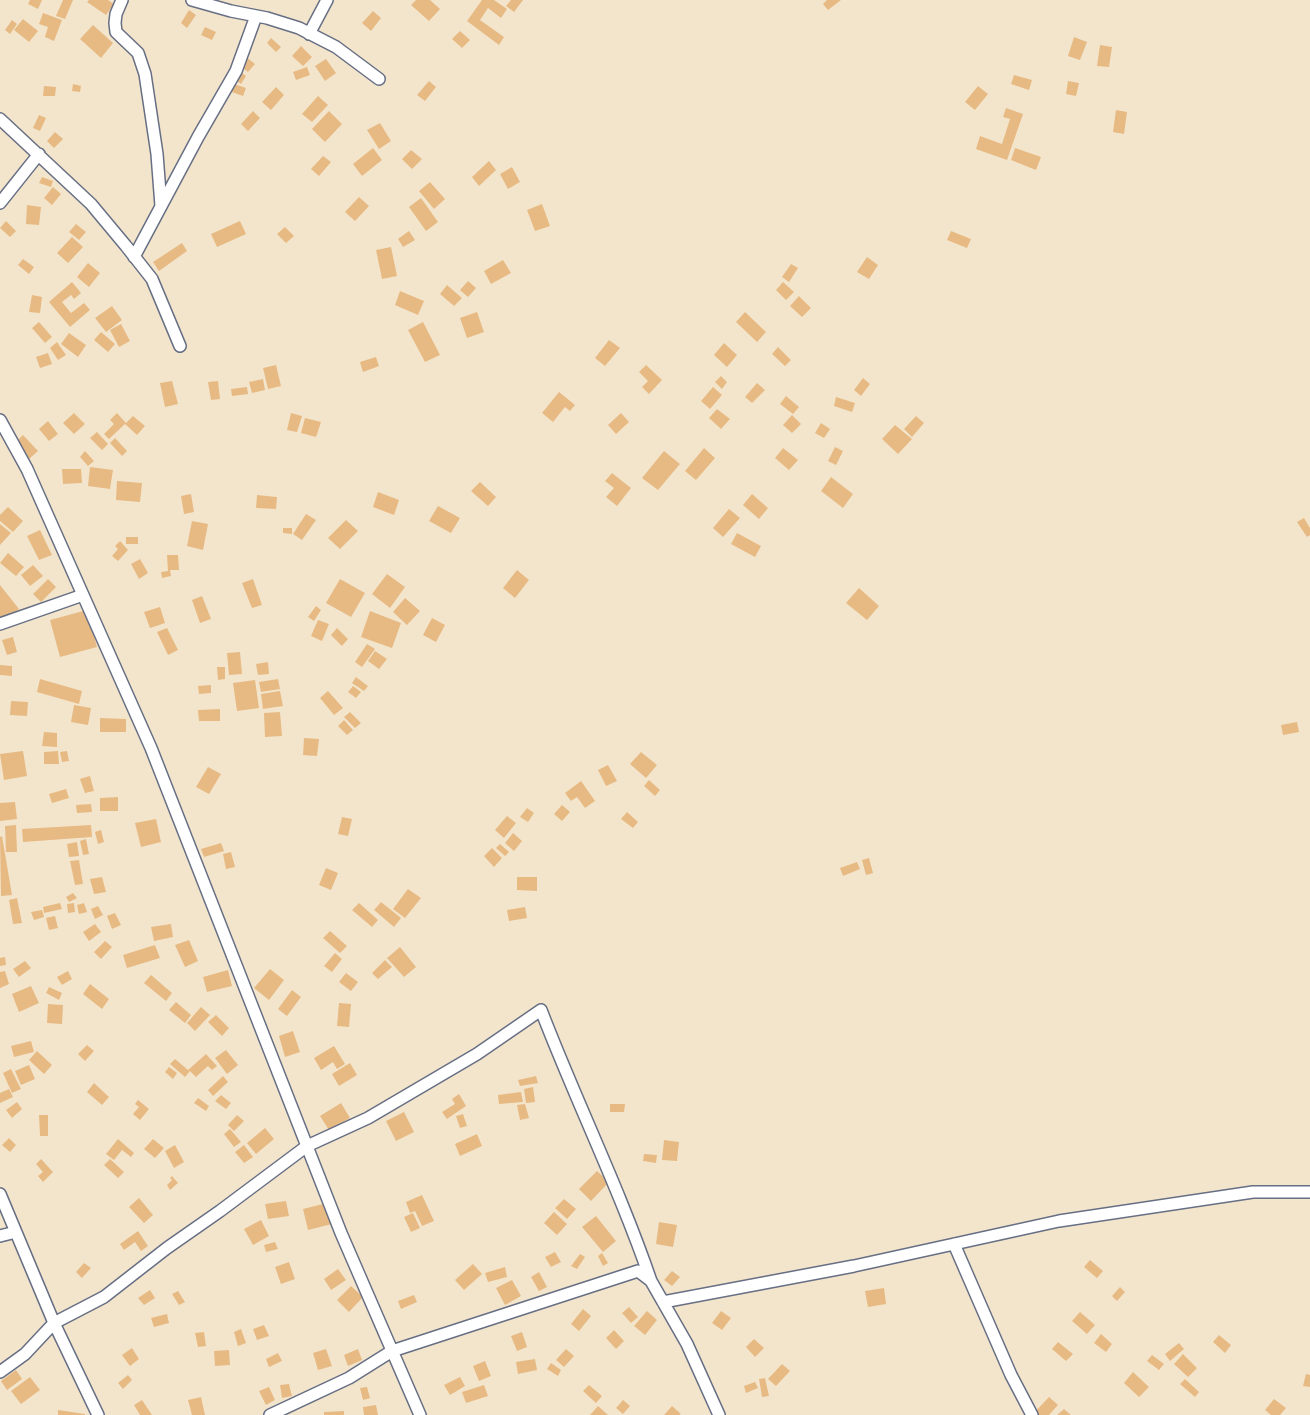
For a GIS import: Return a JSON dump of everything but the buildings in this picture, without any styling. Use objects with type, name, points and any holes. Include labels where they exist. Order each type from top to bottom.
[{"type":"street","points":[[122,0],[114,23],[116,32],[138,53],[146,74],[156,146],[161,206]]},
{"type":"street","points":[[192,0],[283,23],[336,47],[379,79]]},
{"type":"street","points":[[309,34],[327,0]]},
{"type":"street","points":[[134,257],[236,71],[256,16]]},
{"type":"street","points":[[0,119],[91,204],[152,279],[180,346]]},
{"type":"street","points":[[0,203],[39,154]]},
{"type":"street","points":[[0,420],[27,469],[151,748],[341,1233],[420,1415]]},
{"type":"street","points":[[0,624],[83,595]]},
{"type":"street","points":[[0,1372],[25,1354],[54,1323],[104,1297],[167,1248],[307,1146],[368,1118],[477,1054],[541,1010],[564,1070],[605,1160],[651,1281],[687,1344],[718,1415]]},
{"type":"street","points":[[663,1302],[854,1266],[1058,1221],[1253,1192],[1310,1192]]},
{"type":"street","points":[[0,1194],[54,1323],[98,1415]]},
{"type":"street","points":[[0,1236],[16,1232]]},
{"type":"street","points":[[954,1244],[1011,1375],[1032,1415]]},
{"type":"street","points":[[270,1415],[349,1378],[392,1351],[638,1271],[651,1281]]}]
